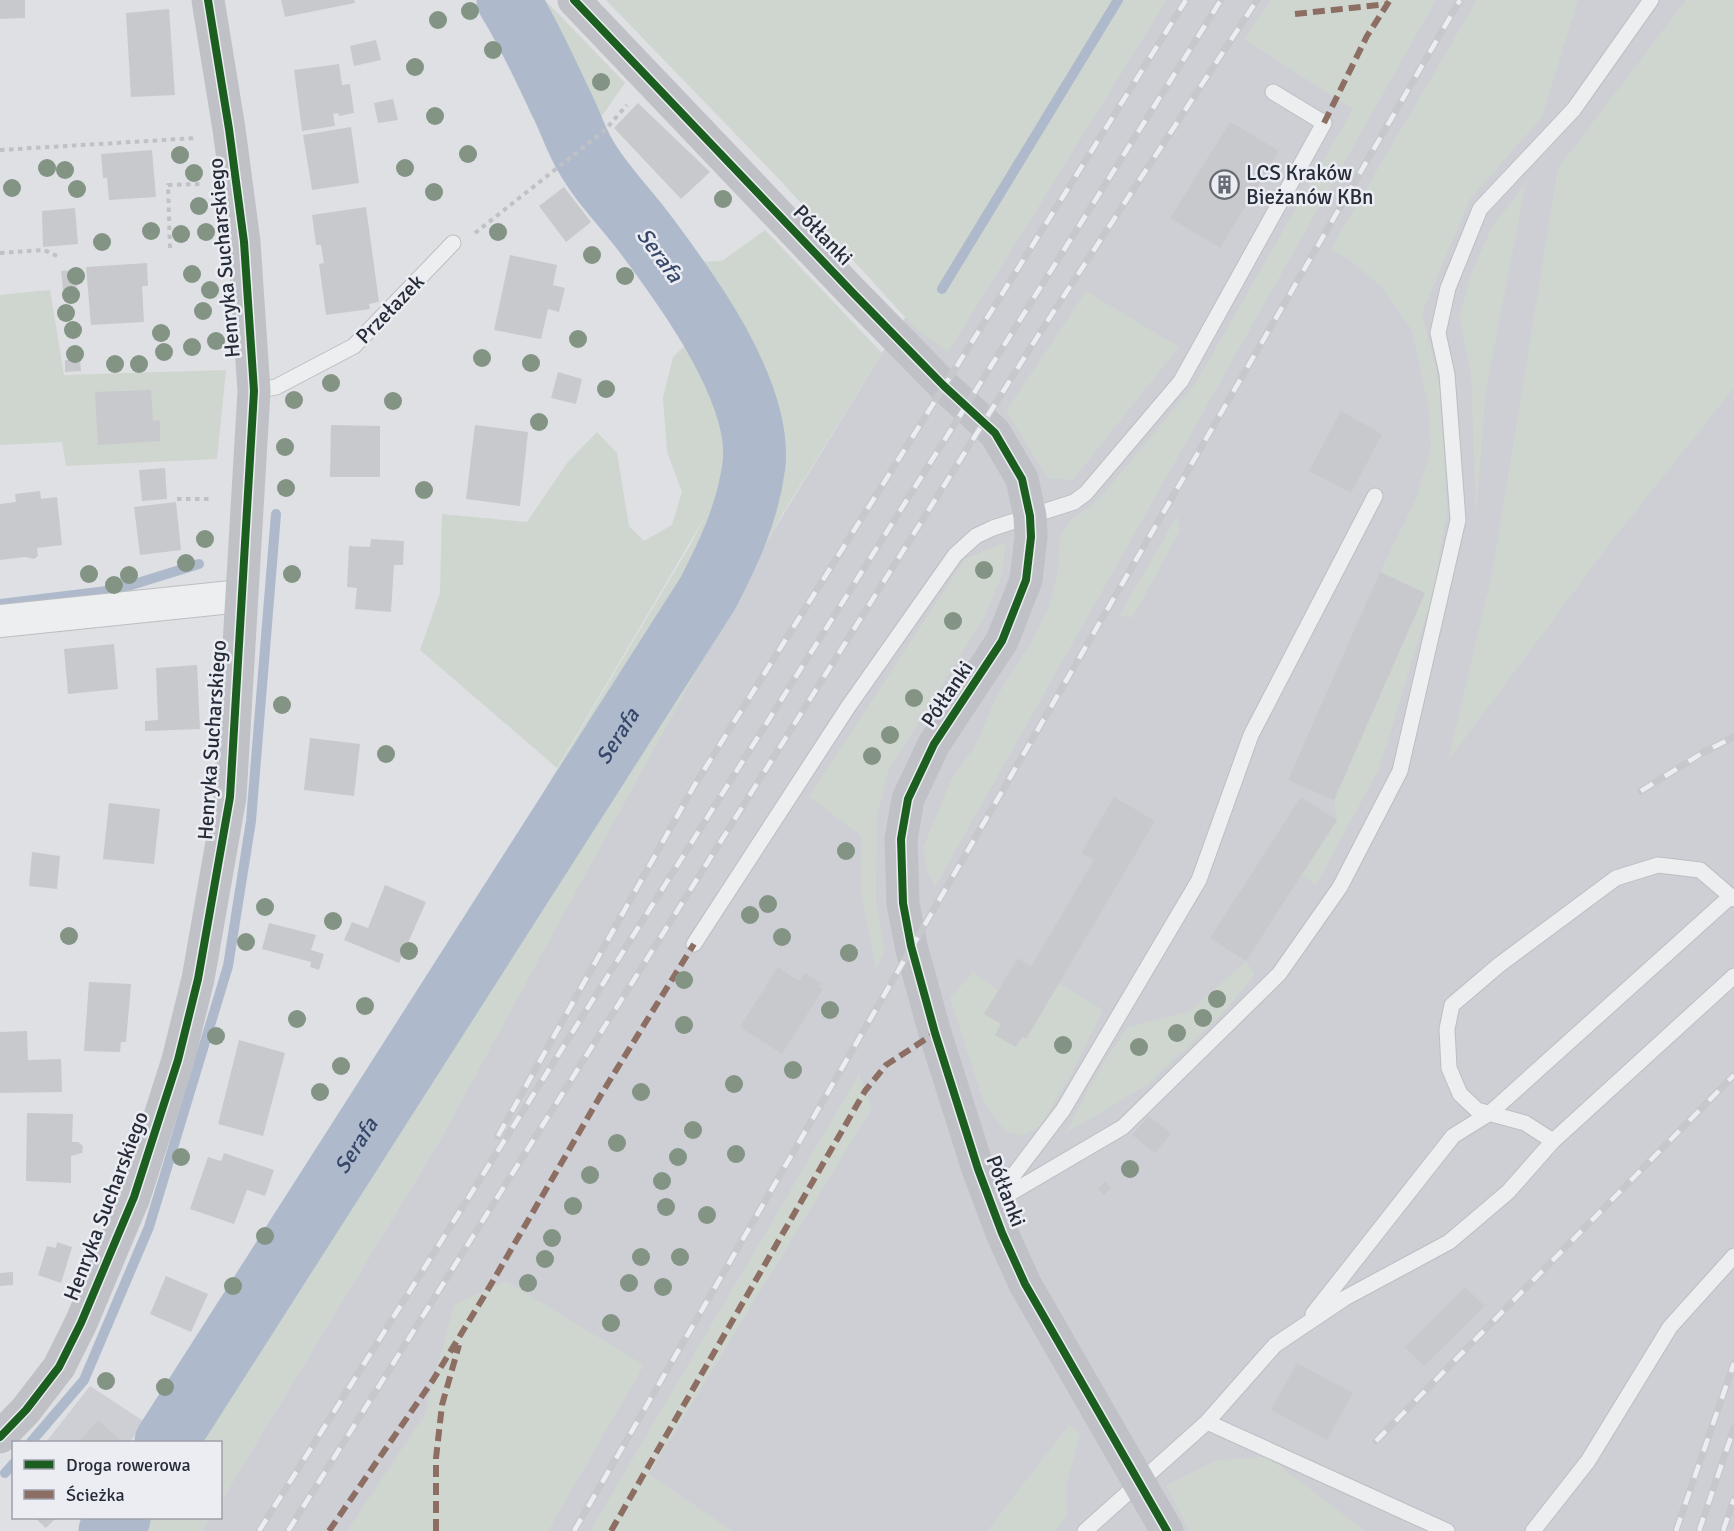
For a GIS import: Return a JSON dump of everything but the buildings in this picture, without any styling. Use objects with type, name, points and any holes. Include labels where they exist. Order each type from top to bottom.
[{"type":"street","name":"Henryka Sucharskiego","points":[[0,1437],[26,1410],[59,1367],[81,1323],[134,1197],[178,1060],[215,891],[230,797],[254,391],[244,242],[208,0]]},
{"type":"street","name":"Półłanki","points":[[574,0],[853,293],[944,386],[995,433],[1022,479],[1030,516],[1030,559],[1026,580],[1013,618],[987,666],[923,762],[908,799],[901,839],[903,903],[911,946],[960,1113],[992,1204],[1025,1284],[1167,1531]]},
{"type":"street","points":[[0,621],[241,596]]},
{"type":"lane","points":[[992,1204],[1123,1127],[1279,974],[1340,887],[1400,771],[1458,520],[1448,374],[1438,333],[1448,288],[1480,209],[1574,109],[1651,0]]},
{"type":"lane","points":[[694,944],[848,707],[946,566],[976,536],[1074,502],[1086,493],[1168,398],[1193,361],[1324,123],[1273,92]]},
{"type":"lane","name":"Przełazek","points":[[254,391],[276,387],[354,346],[453,243]]},
{"type":"lane","points":[[992,1204],[1063,1110],[1199,880],[1251,735],[1375,496]]},
{"type":"lane","points":[[1303,1326],[1453,1136],[1490,1113],[1732,898],[1700,870],[1658,865],[1616,878],[1499,965],[1452,1005],[1447,1029],[1449,1068],[1460,1094],[1477,1110],[1490,1113],[1525,1123],[1553,1141]]},
{"type":"lane","points":[[1085,1531],[1207,1422],[1275,1345],[1345,1298],[1449,1242],[1508,1192],[1553,1141],[1734,976]]},
{"type":"lane","points":[[1533,1531],[1588,1461],[1670,1327],[1734,1256]]},
{"type":"lane","points":[[1207,1422],[1447,1531]]},
{"type":"path","points":[[453,243],[481,231],[604,131],[631,101]]},
{"type":"path","points":[[0,150],[207,137]]},
{"type":"path","points":[[170,248],[168,185],[210,184]]},
{"type":"path","points":[[0,254],[44,250],[57,256]]},
{"type":"path","points":[[177,499],[212,499]]},
{"type":"shaded area","points":[[478,0],[545,0],[625,83],[595,126],[609,154],[691,262],[722,261],[765,230],[882,353],[782,515],[443,1135],[222,1499],[222,1441],[159,1441],[692,542],[706,515],[557,768],[420,650],[440,593],[442,514],[527,522],[567,463],[597,432],[617,453],[629,526],[644,541],[672,525],[682,492],[667,451],[663,398],[673,357],[689,342],[560,166],[523,96],[491,18]]},
{"type":"shaded area","points":[[606,0],[1167,0],[948,352],[915,328],[779,179]]},
{"type":"shaded area","points":[[1115,0],[1734,0],[1734,1531],[202,1531],[209,1519],[222,1519],[222,1499],[443,1135],[597,820],[882,353]]},
{"type":"shaded area","points":[[1271,0],[1436,0],[935,887],[927,870],[923,848],[951,780],[975,746],[996,698],[1032,641],[1049,607],[1057,576],[1060,535],[1070,521],[1098,500],[1195,384],[1353,109],[1244,39]]},
{"type":"shaded area","points":[[1477,0],[1578,0],[1542,117],[1470,199],[1422,313],[1440,387],[1447,512],[1433,593],[1379,769],[1316,885],[1302,875],[1337,821],[1334,800],[1425,593],[1380,572],[1416,499],[1431,448],[1428,405],[1412,330],[1381,286],[1347,258],[1330,250]]},
{"type":"shaded area","points":[[1686,0],[1734,0],[1734,388],[1611,542],[1448,761],[1493,569],[1558,168]]},
{"type":"shaded area","points":[[1526,182],[1486,390],[1476,515],[1471,374],[1459,317],[1471,274],[1491,229]]},
{"type":"shaded area","points":[[50,290],[64,375],[226,370],[217,459],[66,466],[62,442],[0,445],[0,295]]},
{"type":"shaded area","points":[[1086,291],[1179,347],[1073,480],[1048,478],[1006,411]]},
{"type":"shaded area","points":[[1177,516],[1180,531],[1133,617],[1119,616]]},
{"type":"shaded area","points":[[1006,542],[1002,575],[985,616],[888,771],[877,817],[876,901],[885,951],[876,969],[862,898],[861,836],[809,796],[965,559]]},
{"type":"shaded area","points":[[1246,961],[1255,975],[1221,1015],[1147,1085],[1065,1134],[1102,1065],[1128,1027],[1190,1011]]},
{"type":"shaded area","points":[[973,972],[999,991],[985,1014],[1026,1039],[1059,983],[1103,1010],[1073,1071],[1040,1126],[1023,1136],[1005,1131],[984,1103],[950,998]]},
{"type":"shaded area","points":[[859,1074],[872,1108],[649,1474],[732,1531],[590,1531]]},
{"type":"shaded area","points":[[506,1281],[644,1365],[548,1531],[347,1531],[424,1416],[454,1305]]},
{"type":"shaded area","points":[[90,1386],[145,1422],[131,1441],[47,1441]]},
{"type":"shaded area","points":[[1070,1424],[1080,1435],[1066,1486],[1067,1516],[1055,1531],[987,1531]]},
{"type":"shaded area","points":[[1268,1457],[1365,1531],[1189,1531],[1166,1485],[1217,1460]]},
{"type":"shaded area","points":[[107,1519],[209,1519],[202,1531],[99,1531]]},
{"type":"waterway","name":"Serafa","points":[[167,1441],[708,593],[730,547],[747,499],[754,465],[753,436],[746,405],[734,373],[718,342],[680,281],[591,165],[508,0]]},
{"type":"waterway","points":[[942,289],[1118,0]]},
{"type":"waterway","points":[[32,1441],[84,1380],[149,1227],[228,966],[251,821],[276,514]]},
{"type":"waterway","points":[[0,604],[115,590],[199,564]]},
{"type":"waterway","points":[[5,1473],[12,1465]]},
{"type":"waterway","name":"Serafa","points":[[110,1531],[118,1519]]},
{"type":"railway","points":[[498,1136],[694,786],[1186,0]]},
{"type":"railway","points":[[259,1531],[1221,0]]},
{"type":"railway","points":[[288,1531],[1041,331],[1257,0]]},
{"type":"railway","points":[[574,1531],[1460,0]]},
{"type":"railway","points":[[1641,791],[1704,752],[1734,737]]},
{"type":"railway","points":[[1376,1441],[1734,1075]]},
{"type":"railway","points":[[1676,1531],[1734,1363]]},
{"type":"railway","points":[[1699,1531],[1734,1428]]},
{"type":"railway","points":[[1723,1531],[1734,1499]]},
{"type":"marked path","points":[[1324,123],[1367,36],[1390,0]]},
{"type":"marked path","points":[[1295,14],[1388,4]]},
{"type":"marked path","points":[[329,1531],[433,1380],[602,1093],[694,944]]},
{"type":"marked path","points":[[611,1531],[865,1091],[886,1065],[935,1033]]},
{"type":"marked path","points":[[436,1531],[436,1458],[442,1405],[459,1345]]},
{"type":"cycle path","points":[[0,1437],[26,1410],[59,1367],[81,1323],[134,1197],[178,1060],[198,979],[230,797],[254,391],[244,242],[208,0]]},
{"type":"cycle path","points":[[574,0],[853,293],[944,386],[995,433],[1022,479],[1030,516],[1031,537],[1026,580],[1002,641],[934,744],[908,799],[901,839],[903,903],[911,946],[935,1033],[978,1169],[1002,1233],[1025,1284],[1167,1531]]},
{"type":"place","name":"LCS Kraków Bieżanów KBn","points":[[1225,185]]}]
